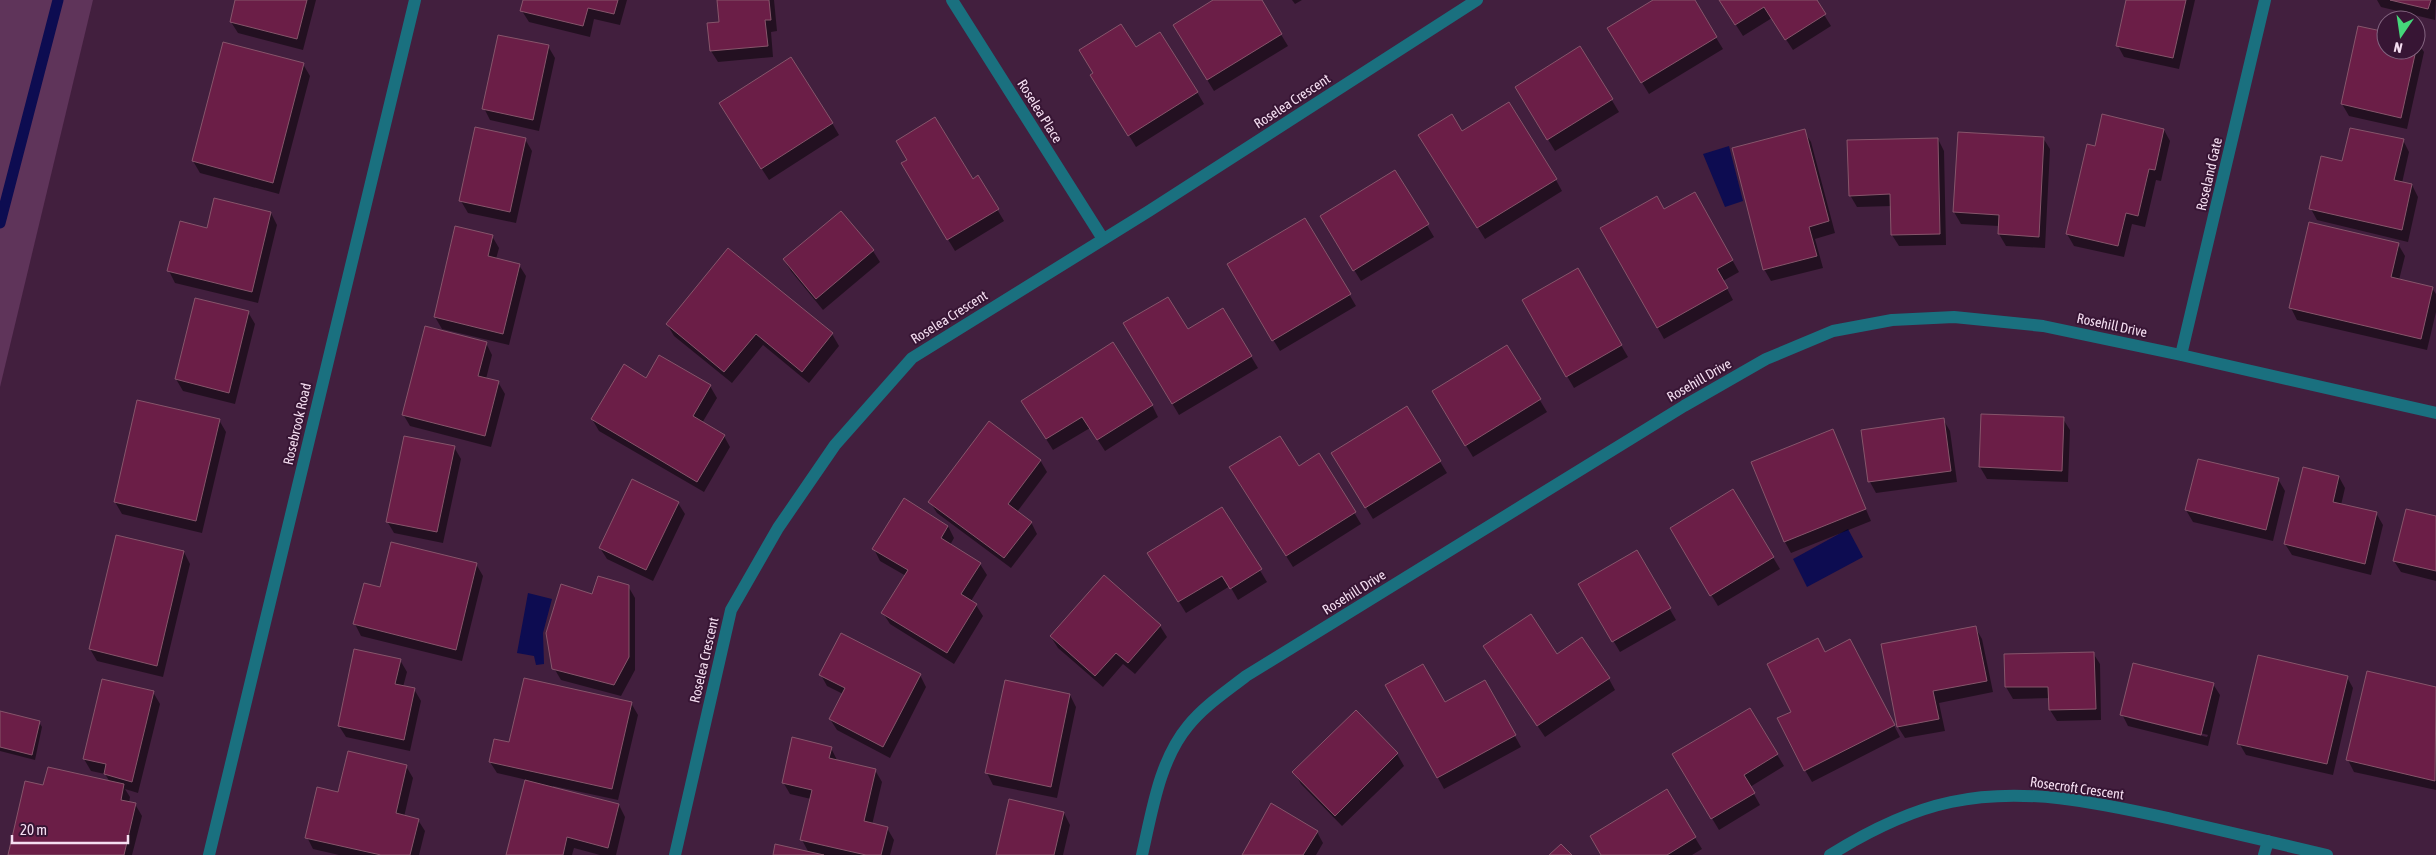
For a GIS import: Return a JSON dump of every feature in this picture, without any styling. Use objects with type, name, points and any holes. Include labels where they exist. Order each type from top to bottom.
[{"type":"street","name":"Rosebrook Road","points":[[210,855],[415,0]]},
{"type":"street","name":"Roselea Place","points":[[952,0],[1103,239]]},
{"type":"street","name":"Roselea Crescent","points":[[675,855],[731,610],[778,528],[836,444],[912,358],[1103,239],[1477,0]]},
{"type":"street","name":"Roseland Gate","points":[[2181,355],[2265,0]]},
{"type":"street","name":"Rosehill Drive","points":[[1142,855],[1162,776],[1174,749],[1188,726],[1211,704],[1255,671],[1684,406],[1766,359],[1833,331],[1892,320],[1954,317],[2043,326],[2181,355],[2436,413]]},
{"type":"street","name":"Rosecroft Crescent","points":[[1830,855],[1860,837],[1929,807],[1980,797],[2010,795],[2083,801],[2327,855]]},
{"type":"street","points":[[2264,855],[2268,841]]},
{"type":"shaded area","points":[[0,0],[93,0],[0,387]]},
{"type":"shaded area","points":[[1729,146],[1743,201],[1725,207],[1703,154]]},
{"type":"shaded area","points":[[1848,529],[1863,557],[1807,587],[1793,559]]},
{"type":"shaded area","points":[[528,593],[552,599],[543,633],[544,664],[536,665],[534,656],[517,653]]},
{"type":"building","points":[[235,0],[307,0],[297,39],[230,22]]},
{"type":"building","points":[[523,0],[618,0],[614,14],[588,8],[583,26],[520,11]]},
{"type":"building","points":[[717,0],[769,0],[771,20],[765,20],[768,46],[710,51],[707,23],[719,22]]},
{"type":"building","points":[[1213,0],[1262,0],[1282,34],[1207,80],[1173,25]]},
{"type":"building","points":[[1653,0],[1695,0],[1717,37],[1641,83],[1607,28]]},
{"type":"building","points":[[1719,0],[1817,0],[1826,14],[1785,40],[1764,7],[1735,25]]},
{"type":"building","points":[[2126,0],[2186,0],[2173,58],[2116,46]]},
{"type":"building","points":[[2390,0],[2431,0],[2428,9]]},
{"type":"building","points":[[1121,24],[1136,47],[1160,32],[1198,92],[1128,136],[1090,75],[1093,73],[1079,50]]},
{"type":"building","points":[[2358,26],[2376,30],[2376,60],[2414,60],[2401,118],[2341,104]]},
{"type":"building","points":[[498,35],[549,45],[533,120],[482,109]]},
{"type":"building","points":[[223,42],[304,63],[273,183],[192,161]]},
{"type":"building","points":[[1580,46],[1613,99],[1547,140],[1515,87]]},
{"type":"building","points":[[791,57],[833,123],[761,169],[719,103]]},
{"type":"building","points":[[1509,102],[1557,179],[1477,228],[1418,135],[1452,114],[1462,131]]},
{"type":"building","points":[[2102,114],[2164,129],[2155,170],[2149,169],[2138,216],[2126,213],[2118,246],[2066,234],[2087,144],[2095,146]]},
{"type":"building","points":[[935,117],[973,179],[978,175],[999,209],[947,240],[901,163],[907,160],[896,141]]},
{"type":"building","points":[[475,127],[526,138],[510,212],[459,201]]},
{"type":"building","points":[[2350,128],[2404,139],[2394,180],[2412,184],[2402,230],[2309,209],[2321,156],[2342,161]]},
{"type":"building","points":[[1805,129],[1829,221],[1809,227],[1817,256],[1763,270],[1732,148]]},
{"type":"building","points":[[1958,132],[2044,137],[2039,237],[1998,234],[1999,215],[1953,212]]},
{"type":"building","points":[[1938,138],[1940,234],[1891,235],[1890,194],[1849,196],[1847,140]]},
{"type":"building","points":[[1395,170],[1429,224],[1353,271],[1320,216]]},
{"type":"building","points":[[1695,192],[1733,260],[1717,269],[1728,288],[1657,328],[1600,228],[1657,196],[1664,209]]},
{"type":"building","points":[[214,198],[271,212],[252,292],[167,271],[180,221],[207,228]]},
{"type":"building","points":[[841,211],[874,250],[816,299],[783,259]]},
{"type":"building","points":[[1305,218],[1351,294],[1272,341],[1227,264]]},
{"type":"building","points":[[2309,222],[2399,243],[2391,277],[2433,287],[2421,339],[2289,308]]},
{"type":"building","points":[[455,226],[493,235],[488,256],[520,264],[503,334],[434,317]]},
{"type":"building","points":[[728,248],[833,333],[802,372],[756,334],[724,372],[666,324]]},
{"type":"building","points":[[1578,268],[1622,345],[1566,377],[1522,300]]},
{"type":"building","points":[[1168,297],[1188,329],[1223,308],[1252,356],[1172,404],[1123,323]]},
{"type":"building","points":[[195,298],[249,311],[229,393],[175,379]]},
{"type":"building","points":[[425,326],[487,342],[478,376],[499,381],[485,436],[402,415]]},
{"type":"building","points":[[1113,342],[1153,405],[1097,440],[1082,417],[1046,439],[1021,401]]},
{"type":"building","points":[[1507,345],[1541,399],[1465,446],[1432,391]]},
{"type":"building","points":[[659,355],[711,385],[693,416],[725,435],[697,482],[591,419],[624,364],[646,378]]},
{"type":"building","points":[[137,400],[220,419],[196,521],[114,502]]},
{"type":"building","points":[[1407,406],[1441,461],[1365,508],[1331,453]]},
{"type":"building","points":[[1981,414],[2064,417],[2062,471],[1979,467]]},
{"type":"building","points":[[1944,418],[1951,471],[1868,482],[1861,430]]},
{"type":"building","points":[[989,421],[1041,460],[1008,504],[1032,522],[1004,558],[928,502]]},
{"type":"building","points":[[1833,429],[1866,509],[1784,542],[1751,462]]},
{"type":"building","points":[[404,436],[455,446],[437,532],[386,522]]},
{"type":"building","points":[[1280,436],[1299,466],[1319,453],[1356,512],[1286,556],[1229,467]]},
{"type":"building","points":[[2198,459],[2279,478],[2266,530],[2185,510]]},
{"type":"building","points":[[2303,467],[2339,476],[2333,502],[2377,512],[2365,564],[2284,544]]},
{"type":"building","points":[[632,479],[679,502],[646,570],[599,548]]},
{"type":"building","points":[[1733,489],[1774,557],[1710,596],[1670,528]]},
{"type":"building","points":[[904,498],[948,526],[941,538],[981,563],[961,594],[977,604],[947,653],[881,613],[908,570],[872,549]]},
{"type":"building","points":[[1222,507],[1262,569],[1230,589],[1222,576],[1178,602],[1147,553]]},
{"type":"building","points":[[2406,509],[2436,516],[2436,571],[2393,561]]},
{"type":"building","points":[[116,535],[184,551],[157,666],[89,649]]},
{"type":"building","points":[[391,542],[477,563],[456,650],[353,624],[364,583],[380,587]]},
{"type":"building","points":[[1637,550],[1671,608],[1612,642],[1578,584]]},
{"type":"building","points":[[1104,575],[1161,625],[1128,663],[1116,653],[1095,676],[1050,636]]},
{"type":"building","points":[[598,576],[629,585],[629,657],[614,685],[552,669],[546,633],[561,584],[592,594]]},
{"type":"building","points":[[1531,614],[1557,654],[1582,637],[1610,678],[1537,726],[1483,646]]},
{"type":"building","points":[[1976,626],[1987,681],[1933,691],[1939,719],[1897,727],[1881,644]]},
{"type":"building","points":[[841,633],[921,674],[883,747],[829,719],[845,688],[819,675]]},
{"type":"building","points":[[1818,638],[1825,652],[1850,639],[1895,725],[1804,771],[1777,718],[1791,712],[1767,664]]},
{"type":"building","points":[[354,649],[401,659],[395,684],[415,688],[404,740],[338,726]]},
{"type":"building","points":[[2094,652],[2096,709],[2049,710],[2048,687],[2005,687],[2004,654]]},
{"type":"building","points":[[2258,655],[2348,676],[2327,764],[2237,744]]},
{"type":"building","points":[[2133,663],[2214,683],[2201,735],[2120,715]]},
{"type":"building","points":[[1423,664],[1445,702],[1485,680],[1516,735],[1437,778],[1385,685]]},
{"type":"building","points":[[2367,671],[2436,687],[2435,781],[2346,760]]},
{"type":"building","points":[[524,678],[632,702],[612,789],[489,762],[494,739],[509,742]]},
{"type":"building","points":[[102,679],[154,691],[132,782],[104,774],[106,764],[83,759]]},
{"type":"building","points":[[1005,680],[1070,694],[1051,787],[985,773]]},
{"type":"building","points":[[1750,708],[1778,754],[1744,775],[1755,793],[1711,819],[1672,754]]},
{"type":"building","points":[[1356,710],[1398,753],[1335,816],[1292,772]]},
{"type":"building","points":[[0,711],[40,721],[32,755],[0,747]]},
{"type":"building","points":[[792,737],[832,747],[829,758],[876,769],[864,821],[888,827],[881,855],[866,855],[800,840],[812,790],[782,783]]},
{"type":"building","points":[[348,751],[407,765],[396,813],[419,819],[410,855],[381,855],[305,838],[317,787],[338,792]]},
{"type":"building","points":[[48,767],[124,784],[121,800],[136,803],[124,855],[8,855],[25,781],[43,785]]},
{"type":"building","points":[[525,780],[619,804],[608,848],[567,837],[563,855],[506,855]]},
{"type":"building","points":[[1667,789],[1696,837],[1667,855],[1601,855],[1590,836]]},
{"type":"building","points":[[1009,799],[1064,812],[1054,855],[996,855]]},
{"type":"building","points":[[1271,803],[1318,831],[1303,855],[1242,855]]},
{"type":"building","points":[[775,844],[824,855],[773,855]]},
{"type":"building","points":[[1561,844],[1572,855],[1549,855]]},
{"type":"waterway","points":[[0,223],[58,0]]}]
